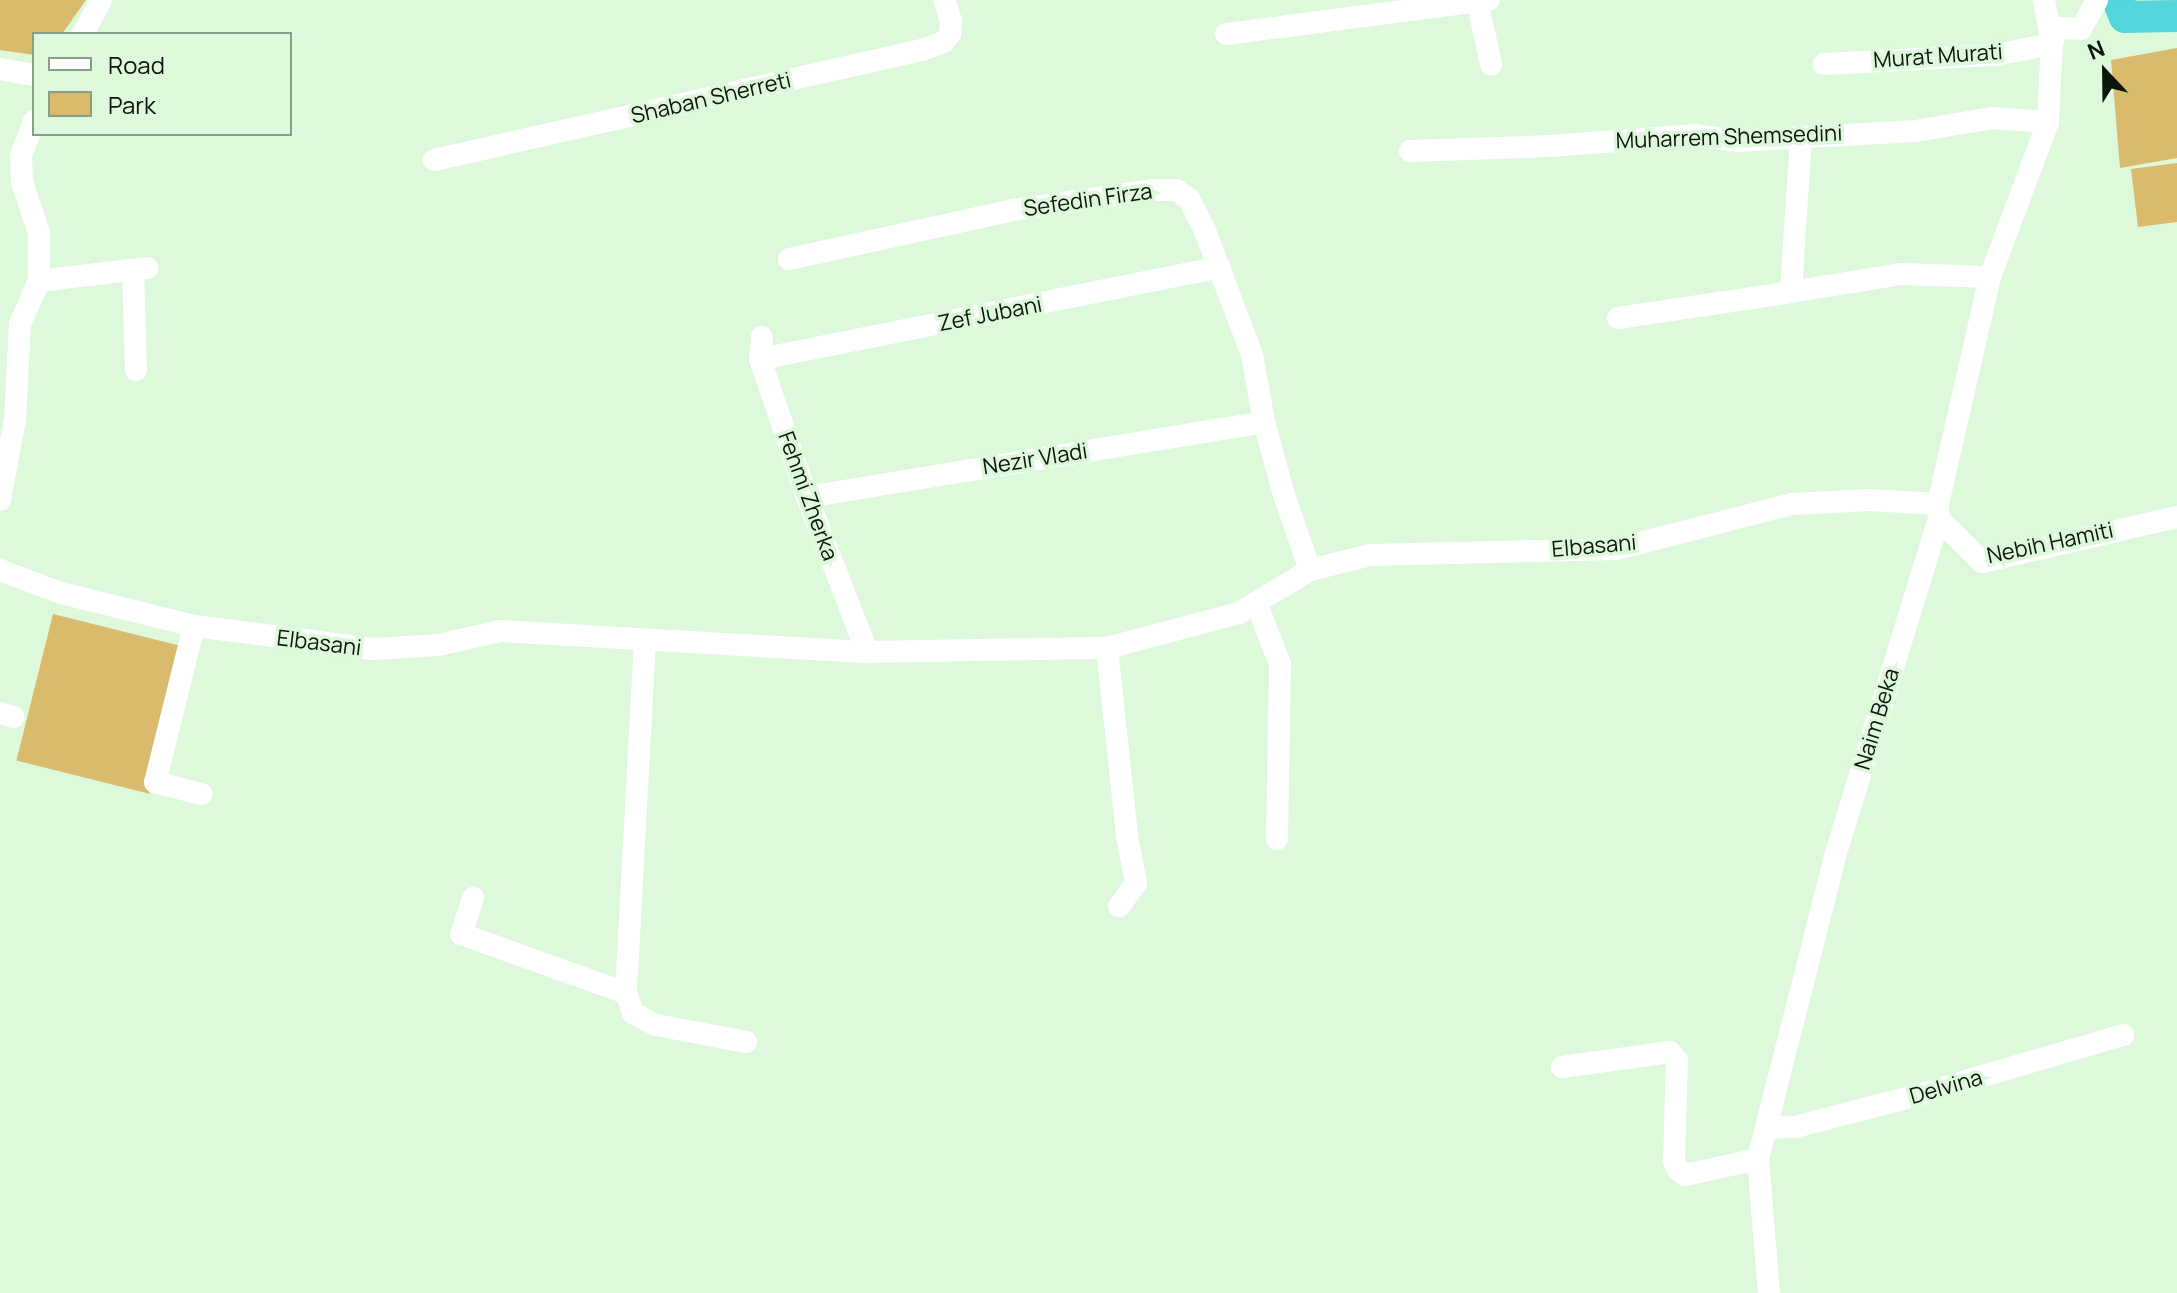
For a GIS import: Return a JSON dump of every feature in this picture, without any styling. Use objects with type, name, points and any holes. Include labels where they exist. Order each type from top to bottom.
[{"type":"street","points":[[84,32],[101,0]]},
{"type":"street","name":"Shaban Sherreti","points":[[434,160],[922,50],[944,42],[950,34],[951,21],[944,0]]},
{"type":"street","name":"Naim Beka","points":[[1769,1293],[1758,1159],[1836,853],[1938,511],[1990,277],[2048,122],[2052,44],[2044,0]]},
{"type":"street","name":"Murat Murati","points":[[1824,64],[1995,55],[2052,44],[2057,28],[2081,29],[2097,0]]},
{"type":"street","points":[[1226,34],[1481,1],[1491,64]]},
{"type":"street","points":[[0,69],[32,75]]},
{"type":"street","name":"Muharrem Shemsedini","points":[[1410,151],[1550,146],[1695,135],[1737,141],[1915,131],[1993,118],[2048,122]]},
{"type":"street","points":[[0,500],[3,470],[15,420],[7,388],[20,324],[39,281],[39,233],[22,182],[21,168],[21,155],[32,126]]},
{"type":"street","points":[[1791,292],[1801,137]]},
{"type":"street","name":"Sefedin Firza","points":[[789,259],[1013,210],[1176,190],[1189,199],[1220,267],[1252,355],[1264,422],[1284,495],[1310,570]]},
{"type":"street","name":"Zef Jubani","points":[[761,348],[1220,267]]},
{"type":"street","points":[[39,281],[140,269],[136,370]]},
{"type":"street","points":[[1618,318],[1901,274],[1990,277]]},
{"type":"street","name":"Fehmi Zherka","points":[[761,348],[807,497],[867,652]]},
{"type":"street","name":"Nezir Vladi","points":[[807,497],[1264,422]]},
{"type":"street","name":"Elbasani","points":[[0,570],[61,593],[194,626],[374,649],[438,645],[500,631],[867,652],[1107,648],[1193,628],[1257,605],[1310,570],[1370,555],[1616,549],[1792,504],[1870,500],[1938,511]]},
{"type":"street","name":"Nebih Hamiti","points":[[1938,511],[1982,562],[2177,517]]},
{"type":"street","points":[[1257,605],[1280,664],[1277,839]]},
{"type":"street","points":[[194,626],[155,782],[201,794]]},
{"type":"street","points":[[645,641],[626,993],[633,1013],[656,1025],[746,1042]]},
{"type":"street","points":[[1107,648],[1127,836],[1136,883],[1119,906]]},
{"type":"street","points":[[473,898],[461,934],[626,993]]},
{"type":"street","name":"Delvina","points":[[1766,1128],[1795,1127],[1918,1095],[2123,1035]]},
{"type":"street","points":[[1562,1067],[1670,1052],[1677,1060],[1674,1160],[1677,1169],[1685,1175],[1758,1159]]},
{"type":"green space","points":[[0,0],[86,0],[63,32],[32,32],[32,55],[0,50]]},
{"type":"green space","points":[[2177,48],[2177,158],[2120,168],[2111,60]]},
{"type":"green space","points":[[2177,163],[2177,222],[2138,227],[2131,169]]},
{"type":"green space","points":[[53,614],[186,647],[149,794],[16,761]]},
{"type":"waterway","points":[[2118,0],[2125,17],[2177,16]]}]
